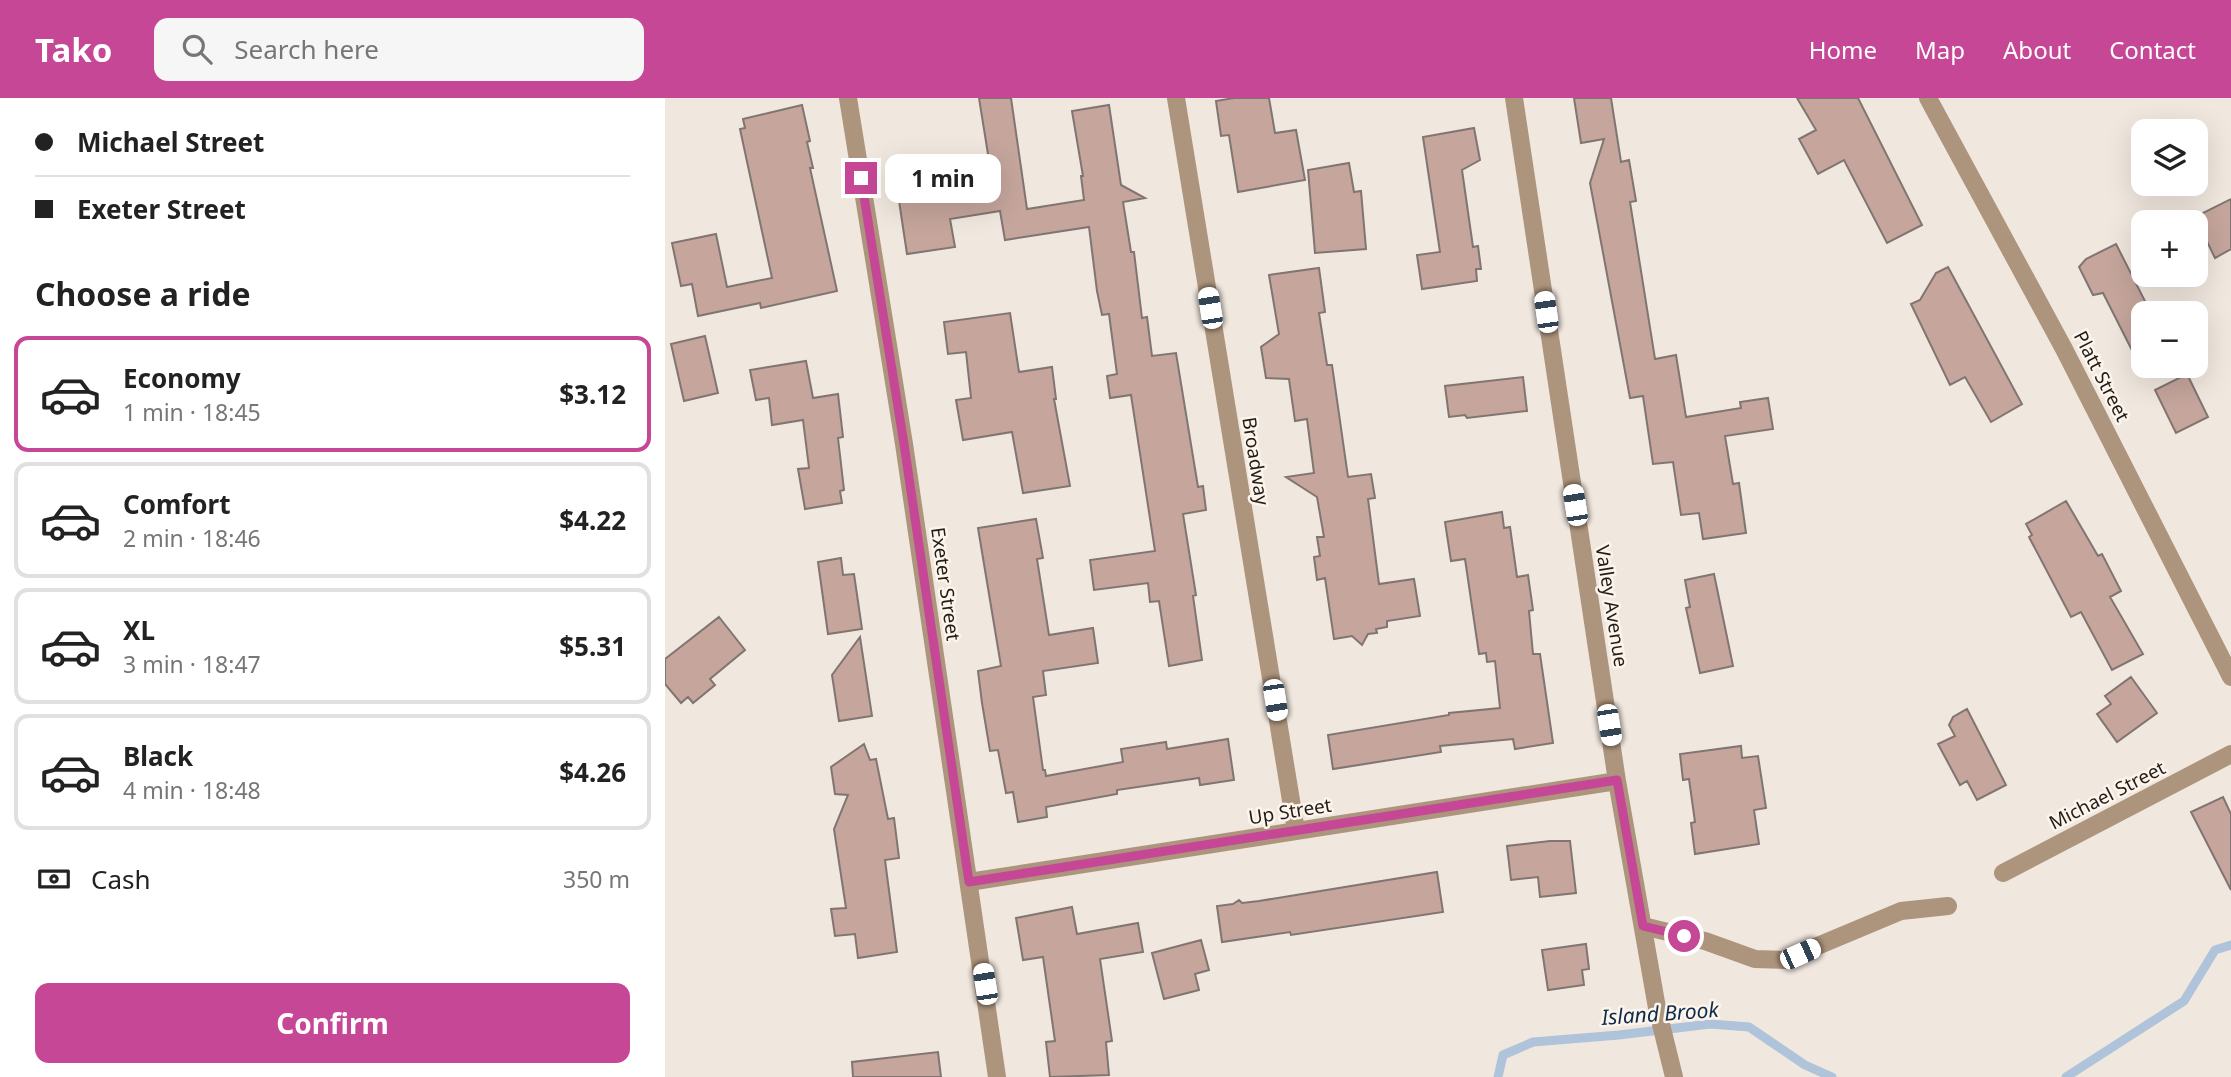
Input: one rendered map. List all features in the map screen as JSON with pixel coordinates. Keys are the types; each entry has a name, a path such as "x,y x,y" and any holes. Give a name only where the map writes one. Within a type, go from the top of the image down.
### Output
{"street":[{"name":"Exeter Street","path":"848,98 904,444 997,1077"},
{"name":"Broadway","path":"1176,98 1296,831"},
{"name":"Valley Avenue","path":"1514,98 1617,780 1657,1008 1674,1077"},
{"name":"Platt Street","path":"1928,98 2064,349 2231,677"},
{"name":"Michael Street","path":"2003,873 2231,754"},
{"name":"Up Street","path":"969,882 1617,780"},
{"path":"1643,926 1705,941 1755,960 1784,961 1901,911 1948,906"}],"building":[{"path":"979,98 1011,98 1027,209 1084,200 1083,176 1072,111 1109,105 1121,185 1145,198 1123,202 1131,252 1134,252 1142,318 1147,317 1152,356 1176,353 1198,487 1203,486 1206,510 1183,514 1196,595 1193,596 1202,660 1169,666 1159,601 1150,602 1148,583 1094,590 1090,560 1155,551 1131,395 1110,398 1107,376 1117,374 1109,314 1102,315 1097,291 1089,227 1005,240 1000,211 950,219 955,247 907,254 898,194 992,179"},
{"path":"1269,98 1275,133 1296,130 1305,180 1238,192 1229,135 1221,136 1216,101"},
{"path":"1574,98 1611,98 1621,162 1629,160 1636,201 1630,202 1655,359 1676,355 1686,417 1741,408 1740,402 1768,398 1773,429 1725,436 1733,484 1739,483 1746,533 1703,539 1699,513 1681,515 1673,462 1653,464 1643,396 1630,398 1590,183 1604,139 1581,143"},
{"path":"1797,98 1858,98 1922,225 1887,243 1844,160 1818,174 1799,139 1816,130"},
{"path":"802,105 810,141 807,142 813,168 810,168 837,291 761,308 760,303 698,316 692,284 681,286 672,243 716,234 727,287 772,278 740,129 745,128 743,119"},
{"path":"1474,128 1480,160 1462,170 1473,247 1478,246 1481,269 1476,269 1477,281 1422,289 1417,255 1440,252 1423,137"},
{"path":"1349,163 1354,192 1361,191 1366,249 1315,253 1308,170"},
{"path":"2231,199 2231,249 2215,258 2208,244 2208,210"},
{"path":"2116,244 2131,274 2131,287 2138,287 2145,301 2131,301 2131,348 2103,293 2093,295 2079,267 2086,259"},
{"path":"1948,267 2022,404 1991,422 1965,377 1950,385 1911,304 1920,300 1936,273"},
{"path":"1319,268 1325,312 1319,313 1327,365 1332,365 1348,477 1371,474 1375,498 1368,499 1379,584 1414,579 1420,616 1387,621 1387,627 1376,629 1377,633 1368,634 1362,645 1352,636 1334,639 1325,578 1317,580 1314,557 1320,556 1317,537 1324,537 1317,497 1286,477 1314,473 1307,419 1295,421 1289,379 1266,378 1261,347 1279,334 1269,275"},
{"path":"1010,313 1019,372 1052,367 1054,399 1070,486 1023,493 1012,432 963,440 956,400 971,398 966,352 948,354 944,322"},
{"path":"705,336 718,393 684,401 671,344"},
{"path":"806,361 813,398 838,394 843,437 838,438 844,490 840,491 842,503 805,509 798,469 809,468 803,420 772,425 769,398 756,400 750,370"},
{"path":"1523,377 1527,411 1467,418 1465,415 1449,417 1445,386"},
{"path":"2179,378 2189,378 2208,417 2176,433 2155,390"},
{"path":"2066,501 2098,556 2102,554 2121,591 2110,597 2143,654 2112,670 2081,612 2071,617 2029,537 2032,535 2026,524"},
{"path":"1502,512 1504,528 1510,527 1517,577 1528,575 1533,610 1529,611 1533,654 1540,654 1553,743 1515,749 1513,739 1440,746 1441,752 1333,769 1328,735 1449,713 1500,708 1495,661 1487,662 1486,653 1479,654 1465,559 1451,561 1445,522"},
{"path":"1036,519 1043,558 1037,559 1049,635 1093,628 1098,663 1043,671 1046,695 1033,697 1046,776 1123,762 1121,749 1166,742 1167,749 1228,739 1234,780 1200,785 1199,778 1117,790 1117,794 1046,807 1047,817 1018,822 1013,792 1006,793 998,750 990,751 982,703 978,671 1001,666 978,528"},
{"path":"841,558 843,575 854,574 862,629 828,634 818,562"},
{"path":"1714,574 1733,666 1700,673 1686,608 1690,607 1685,580"},
{"path":"719,617 745,650 710,679 715,685 693,703 688,697 681,703 665,684 665,659"},
{"path":"860,637 872,716 839,721 832,675"},
{"path":"2131,677 2157,713 2117,742 2097,714 2111,704 2105,696"},
{"path":"1967,709 2006,785 1977,800 1967,781 1960,785 1938,744 1955,736 1949,725 1953,717"},
{"path":"864,744 870,760 876,759 888,819 894,818 899,858 885,860 897,952 858,958 855,934 835,936 831,909 846,908 834,829 848,795 835,794 831,767"},
{"path":"1741,746 1742,758 1758,756 1766,808 1754,810 1759,844 1695,854 1691,823 1695,822 1689,779 1683,780 1680,754"},
{"path":"2223,797 2231,814 2231,890 2191,812"},
{"path":"1570,841 1576,893 1540,897 1538,877 1511,880 1507,846"},
{"path":"1437,872 1443,912 1291,935 1290,932 1222,942 1217,906 1233,904 1239,900 1242,903 1259,901"},
{"path":"1072,907 1077,934 1138,923 1143,952 1100,959 1112,1041 1106,1042 1109,1075 1050,1077 1046,1042 1055,1041 1043,957 1023,960 1016,918"},
{"path":"1201,940 1209,970 1195,974 1199,990 1164,999 1152,953"},
{"path":"1586,944 1589,969 1582,970 1584,985 1548,990 1542,950"},
{"path":"938,1052 941,1077 853,1077 852,1062"}],"waterway":[{"name":"Island Brook","path":"2066,1077 2184,1001 2215,950 2231,945"},
{"name":"Island Brook","path":"1498,1077 1503,1055 1533,1042 1710,1024 1749,1027 1805,1065 1832,1077"}],"route":[{"path":"861,178 904,444 969,882 1617,780 1643,926 1684,936"}]}
